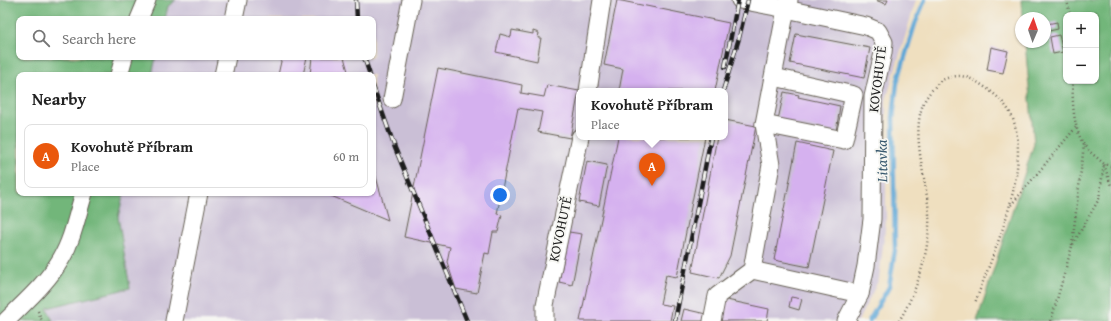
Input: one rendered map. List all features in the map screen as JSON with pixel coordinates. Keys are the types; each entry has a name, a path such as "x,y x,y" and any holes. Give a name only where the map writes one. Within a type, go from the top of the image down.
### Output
{"street":[{"path":"141,16 147,0"},
{"path":"235,16 238,0"},
{"path":"392,99 411,0"},
{"path":"588,88 602,0"},
{"name":"KOVOHUTĚ","path":"740,0 787,4 866,26 878,31 884,42 873,97 872,219 866,266 860,294 846,321"},
{"path":"712,321 717,296 752,270 771,165 764,124 787,4"},
{"path":"120,72 123,60"},
{"path":"224,72 226,60"},
{"name":"KOVOHUTĚ","path":"764,124 844,140 854,95 774,77"},
{"name":"KOVOHUTĚ","path":"545,321 544,305 579,140"},
{"path":"6,321 33,295 61,259 71,237 83,196"},
{"path":"174,321 198,196"},
{"path":"752,270 860,294"}],"path":[{"path":"1067,0 1069,12"},
{"path":"899,321 920,276 929,226 919,140 920,113 928,94 940,81 958,75 972,78 1000,97 1014,122 1018,154 1011,205 974,303"},
{"path":"1050,321 1072,246 1084,145 1078,126 1072,97 1073,84"},
{"path":"1011,205 1078,126"},
{"path":"1084,145 1104,164 1111,166"},
{"path":"1104,164 1111,186"},
{"path":"1072,246 1099,199 1104,164"}],"shaded area":[{"path":"176,0 916,0 886,100 886,221 879,279 858,321 53,321 47,308 130,288 118,217 123,196 376,196 376,72 153,72 155,60 376,60 376,16 166,16 168,6"}],"green space":[{"path":"0,0 176,0 168,6 166,16 16,16 16,60 155,60 153,72 16,72 16,196 123,196 118,217 130,288 47,308 53,321 0,321"},
{"path":"1021,0 1111,0 1111,321 977,321 1034,144 1026,48 1051,48 1051,12 1022,12"}],"building":[{"path":"617,0 729,23 716,88 620,88 623,69 604,65"},
{"path":"875,0 888,0 886,4"},
{"path":"1057,22 1058,29 1051,31 1051,23"},
{"path":"512,30 533,34 533,31 539,33 538,38 541,38 537,61 496,52 500,34 511,37"},
{"path":"796,34 870,48 864,78 790,63"},
{"path":"1059,35 1063,52 1053,54 1051,37"},
{"path":"991,47 1008,51 1003,73 987,70"},
{"path":"281,60 306,60 304,72 279,72"},
{"path":"312,60 345,60 348,72 310,72"},
{"path":"438,68 522,85 521,93 544,97 547,85 576,90 576,107 570,138 538,132 542,112 518,108 497,214 502,215 498,232 493,232 489,254 485,253 477,293 456,289 447,262 450,247 404,237"},
{"path":"784,92 799,95 798,97 840,106 836,132 778,120"},
{"path":"728,121 756,126 730,256 719,278 692,272 716,140 728,140"},
{"path":"617,140 704,140 677,277 666,275 660,304 673,306 670,321 580,321"},
{"path":"797,143 833,151 809,267 774,260"},
{"path":"587,161 607,165 599,206 579,202"},
{"path":"376,177 388,220 331,196 376,196"},
{"path":"569,232 582,234 572,285 559,282"},
{"path":"791,297 802,299 799,310 789,307"},
{"path":"722,299 769,309 767,321 717,321"},
{"path":"684,309 706,314 704,321 681,321"}],"waterway":[{"name":"Litavka","path":"869,321 889,287 895,250 893,118 897,83 915,24 925,0"}],"railway":[{"path":"356,0 357,16"},
{"path":"725,67 738,0"},
{"path":"724,88 739,38 748,0"},
{"path":"365,60 369,72"},
{"path":"376,94 395,148 467,321"},
{"path":"675,321 710,140"}],"place":[{"name":"Kovohutě Příbram","path":"652,186"}]}
